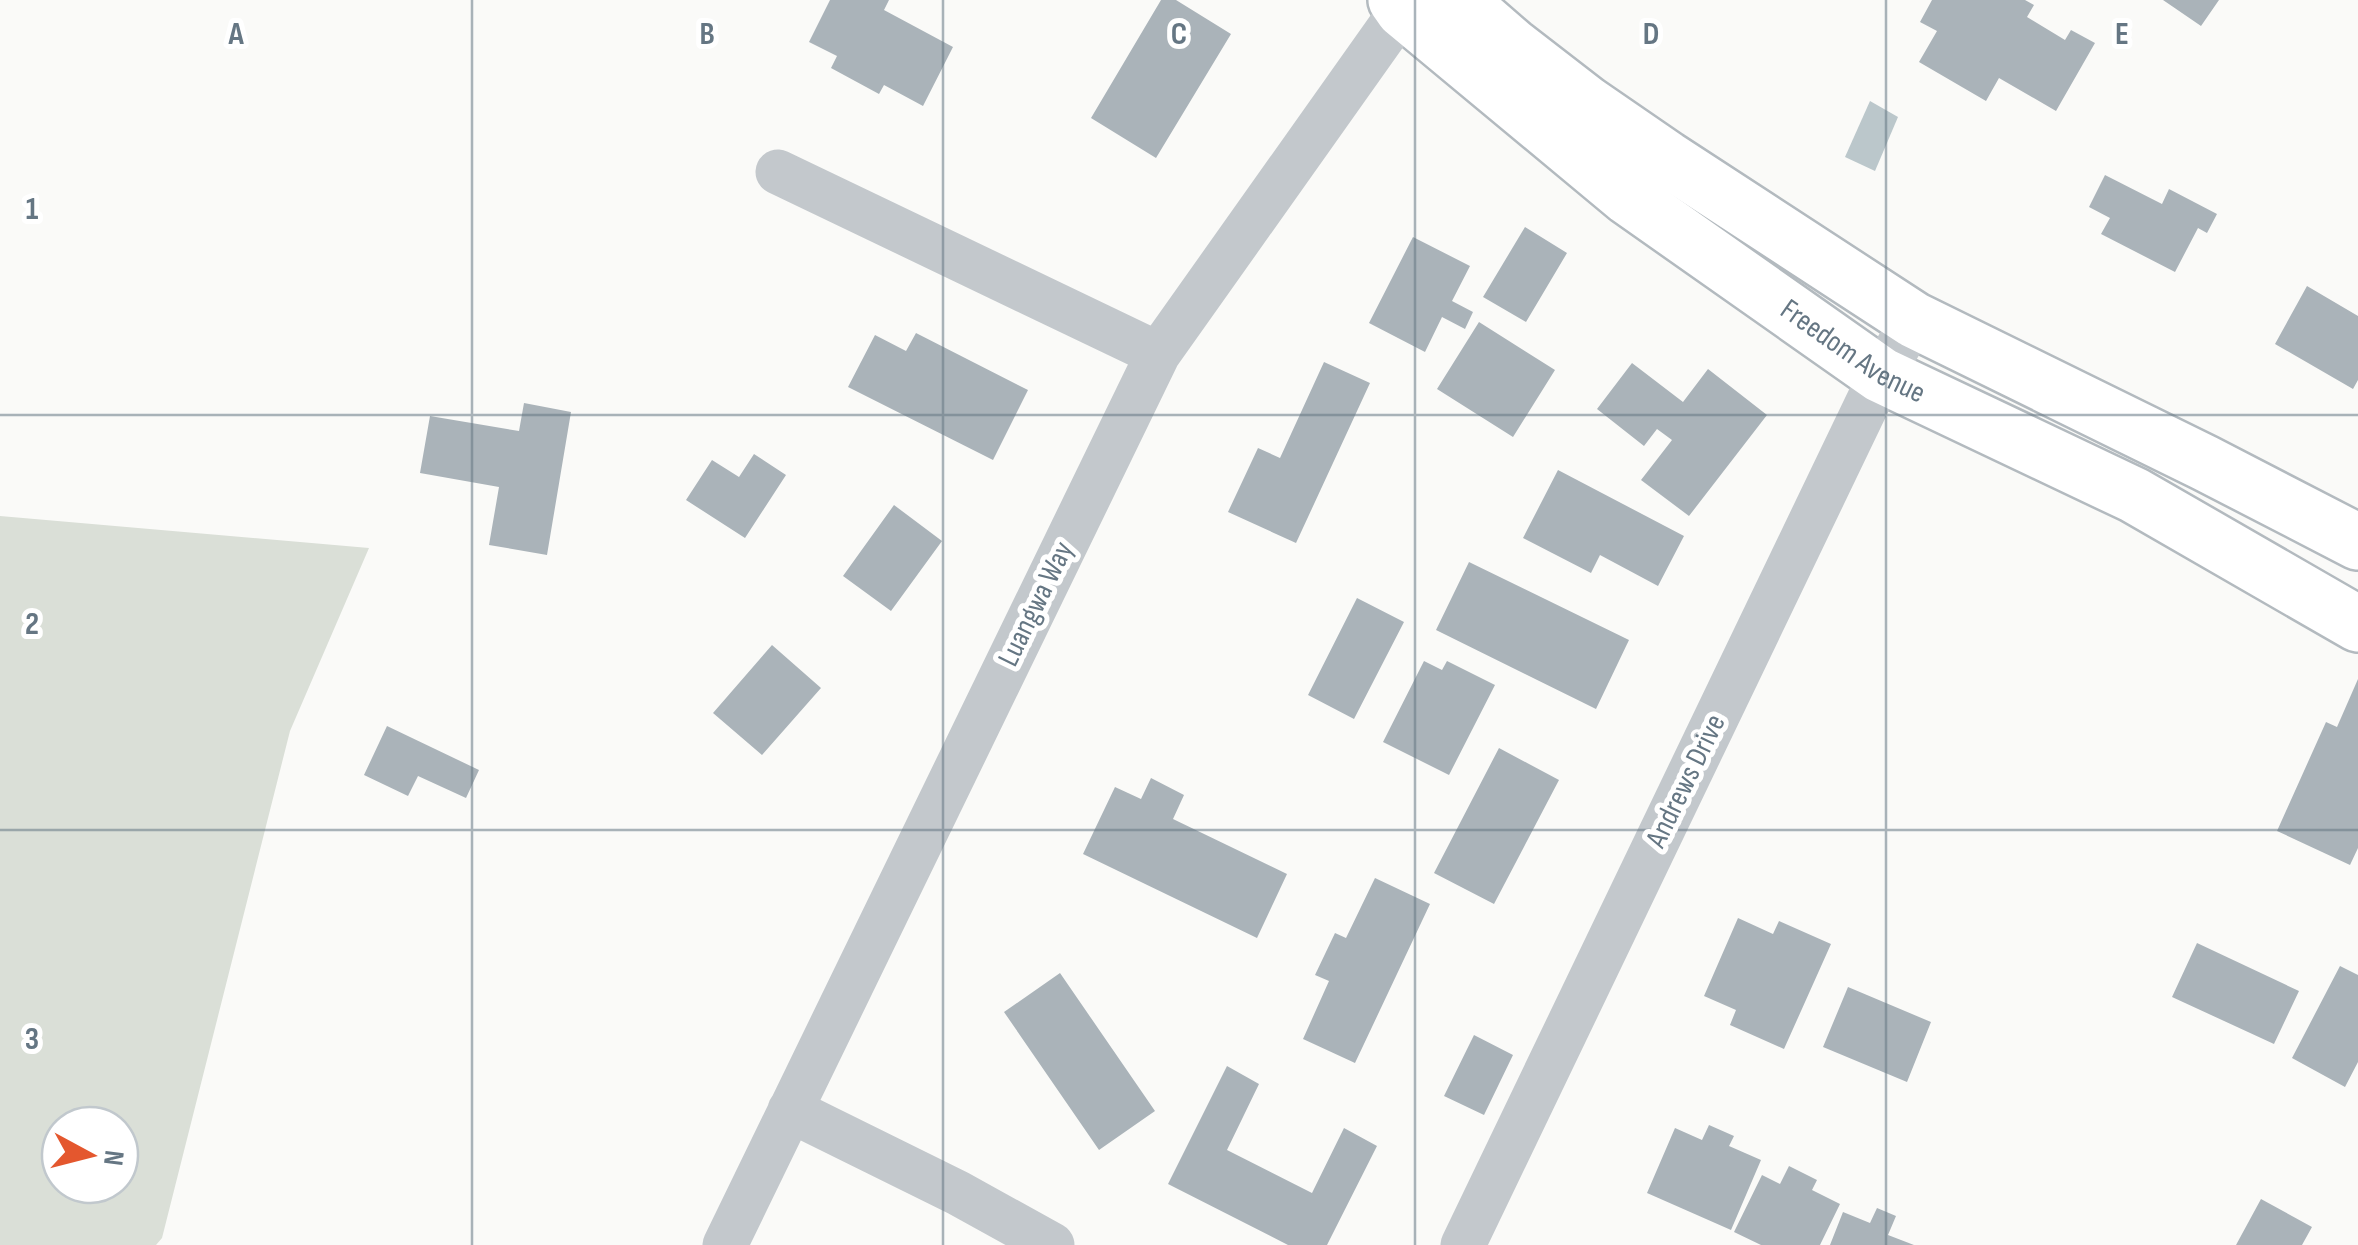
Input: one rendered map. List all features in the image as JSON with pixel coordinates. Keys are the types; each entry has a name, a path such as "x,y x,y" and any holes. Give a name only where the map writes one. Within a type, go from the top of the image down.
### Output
{"main road":[{"name":"Freedom Avenue","path":"1459,0 1603,115 1914,320 2358,542"},
{"name":"Freedom Avenue","path":"1403,3 1628,198 1881,376 2134,496 2358,624"}],"street":[{"name":"Luangwa Way","path":"725,1245 1158,354 1403,3"},
{"path":"778,172 1158,354"},
{"name":"Andrews Drive","path":"1463,1245 1881,376 1914,320"},
{"path":"790,1110 958,1193 1052,1245"}],"shaded area":[{"path":"1870,101 1898,117 1875,171 1845,157"},
{"path":"0,516 369,548 290,731 162,1238 156,1245 0,1245"}],"building":[{"path":"830,0 889,0 884,10 953,47 923,106 884,85 879,94 831,68 837,56 809,42"},
{"path":"1161,0 1176,0 1231,34 1156,158 1091,118"},
{"path":"1932,0 2025,0 2034,5 2027,17 2065,40 2071,30 2095,43 2056,111 1999,78 1986,101 1919,62 1937,31 1920,22"},
{"path":"2163,0 2219,0 2201,26"},
{"path":"2105,175 2162,204 2169,189 2217,214 2207,233 2198,228 2175,272 2101,234 2110,218 2089,207"},
{"path":"1525,227 1567,253 1526,322 1483,297"},
{"path":"1413,237 1470,266 1452,301 1473,312 1465,329 1442,317 1425,352 1369,323"},
{"path":"2307,286 2358,316 2358,380 2353,389 2275,344"},
{"path":"1479,322 1555,370 1513,437 1437,389"},
{"path":"916,333 1028,390 993,460 848,387 875,335 906,351"},
{"path":"1324,362 1370,383 1296,543 1228,512 1258,448 1280,458"},
{"path":"1632,363 1683,402 1708,369 1767,415 1689,516 1641,480 1672,440 1657,429 1644,446 1597,409"},
{"path":"524,403 571,412 547,555 489,545 499,487 420,473 430,416 519,431"},
{"path":"754,454 786,475 745,538 686,500 712,460 739,477"},
{"path":"1558,470 1684,536 1658,586 1600,555 1591,573 1523,538"},
{"path":"894,505 942,541 891,611 843,576"},
{"path":"1469,562 1629,640 1596,709 1436,630"},
{"path":"1357,598 1404,622 1354,719 1308,695"},
{"path":"772,645 821,688 762,755 713,713"},
{"path":"1424,661 1442,670 1447,661 1495,685 1449,775 1383,742"},
{"path":"2358,679 2358,848 2350,865 2277,831 2326,722 2337,727"},
{"path":"387,726 479,770 466,798 418,776 408,796 364,775"},
{"path":"1499,748 1559,780 1494,904 1434,873"},
{"path":"1151,778 1184,795 1173,819 1287,874 1257,938 1083,854 1115,787 1141,799"},
{"path":"1375,878 1430,904 1355,1063 1303,1039 1329,981 1315,975 1335,933 1346,938"},
{"path":"1738,918 1773,934 1779,921 1831,944 1784,1049 1730,1025 1736,1010 1704,996"},
{"path":"2197,943 2299,991 2274,1044 2172,997"},
{"path":"2340,966 2358,975 2358,1062 2345,1087 2292,1058"},
{"path":"1060,973 1155,1111 1099,1150 1004,1012"},
{"path":"1848,987 1931,1022 1907,1082 1823,1047"},
{"path":"1474,1035 1513,1055 1484,1115 1444,1096"},
{"path":"1227,1066 1259,1084 1227,1150 1312,1193 1344,1128 1377,1146 1327,1245 1288,1245 1168,1184"},
{"path":"1709,1125 1734,1136 1729,1146 1761,1160 1731,1230 1647,1193 1675,1128 1702,1140"},
{"path":"1789,1166 1817,1180 1812,1190 1840,1204 1820,1245 1761,1245 1734,1232 1762,1175 1780,1184"},
{"path":"2261,1199 2312,1227 2302,1245 2236,1245"},
{"path":"1877,1208 1896,1216 1888,1235 1914,1245 1830,1245 1843,1212 1870,1223"}]}
